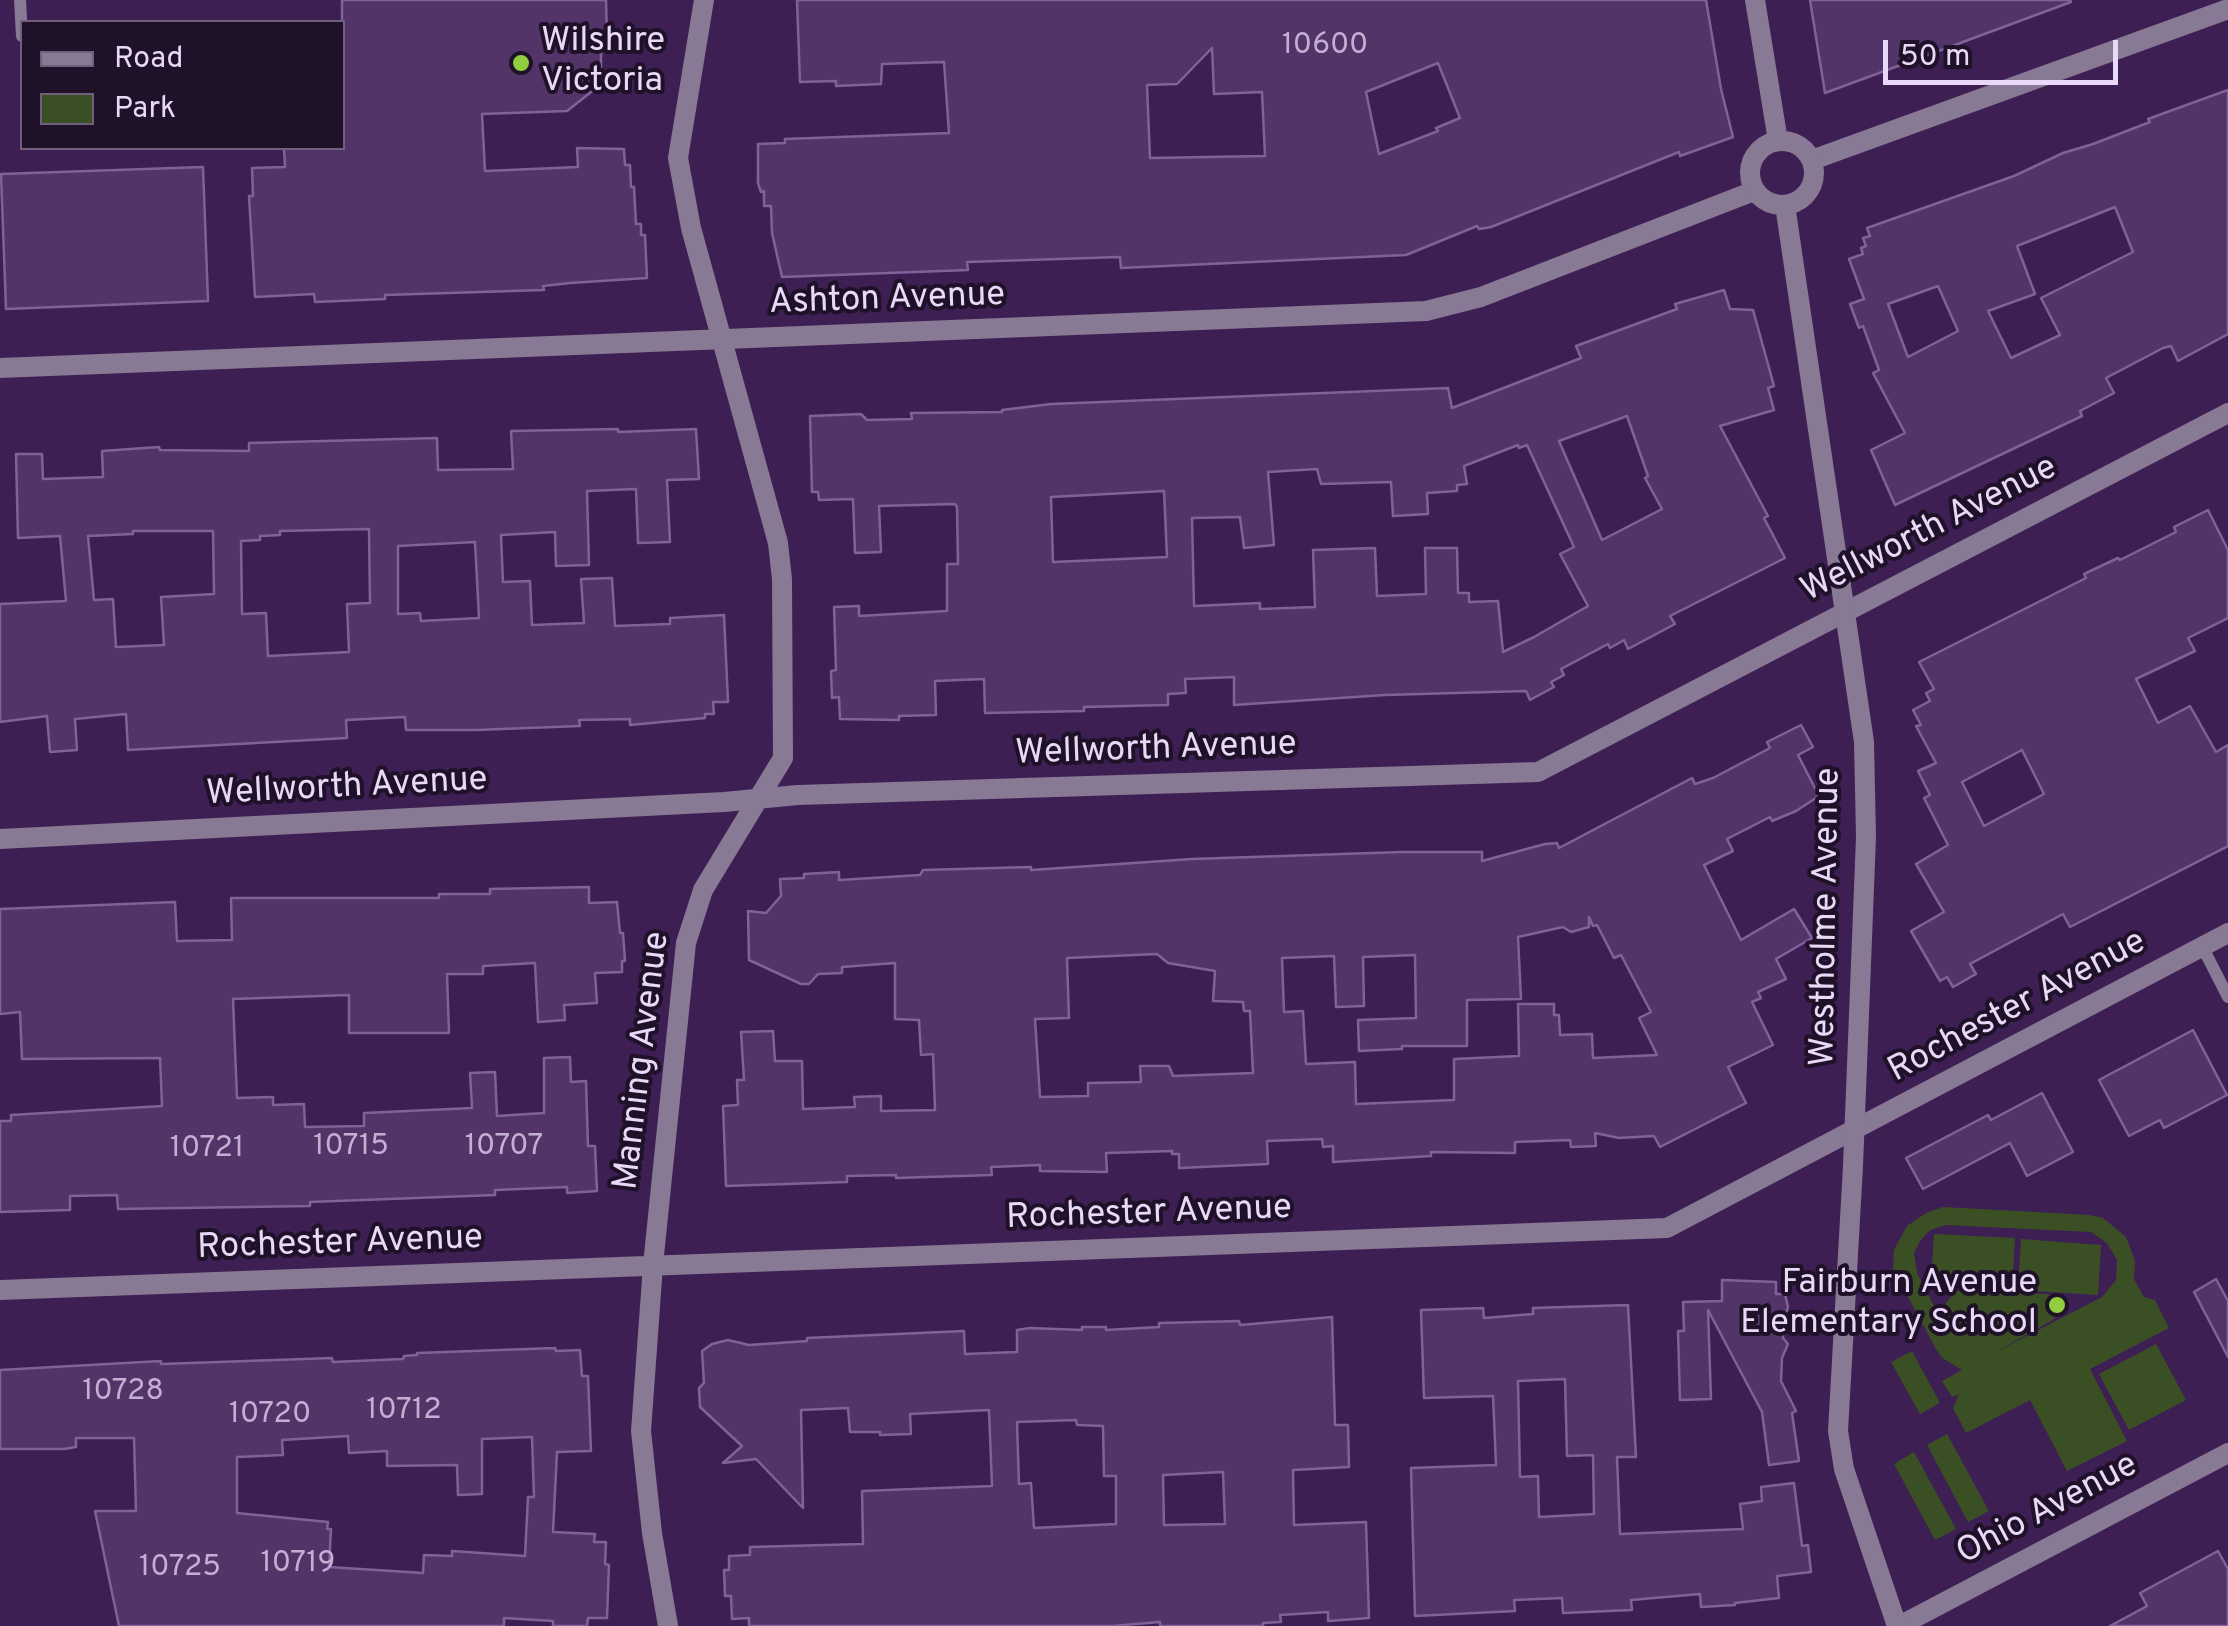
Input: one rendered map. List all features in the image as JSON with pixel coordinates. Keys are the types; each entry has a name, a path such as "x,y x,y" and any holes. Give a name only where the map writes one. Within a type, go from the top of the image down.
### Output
{"street":[{"name":"Manning Avenue","path":"668,1626 641,1431 653,1265 686,943 703,890 783,758 782,578 778,543 691,228 678,158 704,0"},
{"path":"1755,0 1778,141"},
{"path":"1812,160 2228,9"},
{"path":"1778,141 1802,147 1812,160 1814,180 1810,190 1794,203 1768,202 1754,191 1750,181 1752,159 1767,144 1778,141"},
{"name":"Ashton Avenue","path":"0,368 1426,311 1481,297 1754,191"},
{"name":"Westholme Avenue","path":"1784,205 1864,742 1866,838 1838,1431 1844,1470 1898,1626"},
{"name":"Wellworth Avenue","path":"0,839 760,798 1538,772 2228,413"},
{"name":"Rochester Avenue","path":"0,1290 1666,1228 2228,933"},
{"name":"Ohio Avenue","path":"1898,1626 2228,1453"}],"lane":[{"path":"2202,946 2228,997"}],"green space":[{"path":"1943,1207 2089,1215 2103,1218 2126,1237 2135,1261 2134,1279 2144,1297 2155,1300 2169,1328 2090,1369 2127,1441 2067,1471 2030,1400 1966,1433 1953,1408 1959,1394 1952,1397 1942,1381 1962,1370 1942,1358 1893,1269 1894,1250 1907,1226","holes":["1946,1225 2091,1232 2107,1243 2117,1260 2116,1280 2102,1297 1988,1356 2053,1320 2058,1301 2048,1294 1956,1291 1946,1303 1944,1325 1917,1273 1914,1253 1920,1241 1930,1230"]},
{"path":"1934,1234 2015,1238 2012,1289 1931,1284"},
{"path":"2021,1239 2101,1245 2098,1295 2018,1290"},
{"path":"2156,1344 2186,1400 2129,1430 2099,1374"},
{"path":"1912,1351 1940,1403 1920,1414 1891,1362"},
{"path":"1947,1434 1989,1511 1968,1522 1927,1445"},
{"path":"1914,1452 1956,1529 1935,1540 1894,1464"}],"building":[{"path":"342,0 606,0 607,41 595,89 567,111 482,114 485,171 578,167 577,148 624,149 625,165 630,165 634,187 636,224 641,224 641,235 645,235 647,278 543,286 544,290 385,295 385,299 315,302 314,294 255,297 249,196 253,196 252,168 285,167 284,150 345,150"},
{"path":"797,0 1706,0 1733,137 1680,156 1679,152 1491,227 1477,226 1406,255 1121,268 1120,257 967,262 968,270 782,277 772,233 771,206 764,206 764,191 758,183 758,144 785,143 785,139 949,133 944,62 882,64 881,84 836,86 836,81 800,82","holes":["1212,48 1214,94 1262,92 1265,156 1150,158 1147,85 1177,84","1438,63 1460,118 1379,154 1366,92"]},
{"path":"1810,0 2070,0 2071,2 1825,93"},
{"path":"2228,90 2228,334 2178,361 2171,346 2163,348 2106,378 2114,393 2080,411 2082,416 1895,505 1871,450 1905,433 1873,373 1879,370 1863,326 1859,328 1850,304 1864,299 1849,259 1863,254 1863,238 1870,236 1867,228 2014,176 2063,153 2150,122 2148,119","holes":["2115,207 2133,252 2041,298 2060,335 2011,358 1988,311 2035,294 2017,246","1938,286 1958,331 1908,357 1888,304"]},
{"path":"203,167 208,301 6,309 1,174"},
{"path":"1724,290 1730,309 1753,310 1774,386 1768,388 1774,410 1720,426 1768,516 1764,518 1785,558 1670,616 1675,624 1628,649 1624,640 1610,648 1608,644 1561,669 1564,675 1551,682 1554,687 1530,700 1526,691 1234,705 1234,677 1185,679 1186,693 1168,694 1168,705 985,713 984,679 935,681 936,715 899,716 899,720 840,719 839,697 832,698 831,671 836,670 834,607 859,606 859,616 947,611 947,564 958,564 957,507 879,506 881,552 855,553 853,499 819,500 818,492 812,492 810,416 861,414 867,420 912,419 911,413 1002,412 1051,404 1448,388 1452,408 1581,358 1576,346 1677,309 1675,304","holes":["1627,416 1648,476 1645,478 1662,509 1602,540 1559,441","1527,445 1574,547 1560,554 1588,606 1503,652 1498,601 1469,602 1469,593 1458,593 1457,548 1425,548 1426,594 1377,596 1375,548 1313,550 1315,607 1260,609 1260,603 1194,606 1192,518 1240,517 1244,548 1274,545 1268,472 1317,469 1321,484 1391,482 1393,516 1428,514 1427,493 1457,491 1457,485 1467,484 1464,466","1164,491 1167,557 1053,562 1051,497"]},
{"path":"696,429 699,479 667,480 670,542 638,543 636,489 587,491 589,565 556,566 555,532 501,535 503,582 530,581 532,625 584,623 581,579 612,578 615,626 670,624 670,618 724,615 728,702 713,702 714,714 630,725 630,719 579,720 580,726 476,730 406,730 405,717 346,720 347,738 128,750 126,714 75,719 77,750 50,752 47,716 0,722 0,604 66,601 60,536 18,538 16,454 42,454 43,479 103,477 102,451 159,447 249,451 249,443 437,438 438,470 513,469 511,431","holes":["369,529 370,603 347,604 349,652 268,656 266,613 242,614 241,541 280,535 280,531","213,531 214,594 161,597 164,645 116,647 113,599 94,600 88,536","475,542 479,618 421,621 420,613 398,614 398,546"]},
{"path":"2208,510 2228,550 2228,618 2188,638 2195,651 2136,679 2158,723 2190,706 2216,752 2228,745 2228,846 2070,927 2063,914 1970,964 1976,974 1953,987 1947,977 1940,981 1911,931 1944,912 1916,864 1948,845 1924,798 1930,795 1918,771 1936,763 1916,726 1921,725 1913,710 1930,701 1926,693 1934,689 1919,662 2086,578 2084,574 2176,532 2174,527","holes":["2022,750 2044,794 1984,826 1962,782"]},
{"path":"1801,725 1813,747 1798,755 1818,794 1816,798 1796,811 1772,821 1770,817 1727,839 1733,851 1704,865 1741,940 1794,909 1812,938 1776,959 1786,979 1758,992 1761,998 1752,1002 1773,1045 1728,1067 1746,1103 1660,1147 1654,1136 1619,1138 1595,1133 1596,1146 1571,1147 1570,1140 1515,1142 1515,1153 1431,1152 1431,1156 1333,1162 1333,1146 1323,1147 1322,1139 1267,1141 1268,1164 1179,1168 1179,1154 1172,1151 1106,1153 1107,1172 1040,1171 1040,1165 991,1167 992,1175 847,1176 847,1182 726,1186 723,1106 738,1105 737,1080 744,1080 741,1032 773,1031 775,1061 802,1061 803,1109 855,1107 854,1097 881,1096 881,1111 935,1110 933,1054 921,1055 919,1020 895,1019 895,963 842,967 842,973 818,974 809,984 801,984 749,960 748,911 766,913 781,896 780,879 839,872 839,880 920,875 923,870 1031,870 1192,859 1402,852 1482,852 1482,861 1545,844 1557,843 1559,848 1692,778 1695,784 1713,778 1770,748 1767,742","holes":["1589,917 1614,958 1621,955 1651,1012 1639,1018 1657,1055 1593,1058 1592,1034 1560,1035 1554,1004 1518,1004 1519,1056 1454,1059 1454,1100 1356,1104 1355,1062 1306,1064 1303,1011 1284,1012 1282,958 1334,956 1336,1007 1364,1006 1363,957 1415,955 1416,1018 1358,1020 1359,1051 1402,1046 1467,1046 1467,1000 1521,999 1518,937 1563,927 1571,932 1589,927","1157,954 1168,963 1215,971 1213,1001 1243,1002 1244,1011 1250,1011 1253,1073 1173,1076 1169,1066 1140,1066 1141,1082 1088,1083 1088,1096 1040,1097 1035,1019 1069,1018 1067,958"]},
{"path":"589,887 589,903 617,902 625,961 622,972 595,973 597,1003 564,1005 565,1020 538,1022 535,963 483,966 483,974 447,974 449,1033 349,1033 349,995 233,999 237,1098 273,1097 273,1105 304,1104 305,1127 364,1126 364,1113 472,1108 470,1073 495,1072 497,1116 544,1113 544,1058 570,1057 571,1082 586,1081 588,1146 595,1146 597,1191 567,1193 567,1187 495,1190 495,1195 310,1202 310,1206 118,1209 117,1195 70,1196 70,1210 0,1212 0,1121 11,1121 11,1115 162,1106 160,1058 22,1059 20,1012 0,1014 0,909 175,902 177,941 232,940 231,898 439,898 439,894 490,894 490,889"},
{"path":"2193,1030 2227,1095 2164,1128 2160,1120 2129,1136 2099,1080"},
{"path":"2042,1093 2073,1152 2027,1176 2010,1143 1923,1189 1906,1158 1988,1115 1991,1120"},
{"path":"2216,1279 2228,1301 2228,1357 2194,1292"},
{"path":"1722,1280 1776,1282 1776,1294 1785,1294 1788,1307 1783,1338 1788,1344 1782,1358 1781,1381 1796,1411 1792,1413 1799,1461 1769,1465 1762,1412 1708,1310 1711,1399 1680,1400 1678,1331 1684,1331 1683,1302 1722,1301"},
{"path":"1628,1305 1636,1457 1617,1457 1620,1534 1743,1529 1740,1504 1762,1501 1761,1487 1794,1483 1802,1546 1808,1545 1811,1572 1777,1576 1779,1598 1735,1605 1701,1607 1700,1594 1631,1600 1632,1610 1563,1613 1562,1598 1514,1600 1515,1611 1415,1616 1411,1468 1496,1465 1493,1396 1424,1398 1421,1310 1483,1308 1484,1318 1533,1314 1533,1308","holes":["1565,1379 1567,1456 1593,1455 1594,1514 1539,1517 1538,1476 1520,1477 1518,1381"]},
{"path":"1332,1317 1335,1425 1348,1425 1349,1467 1293,1470 1294,1525 1366,1522 1369,1618 1328,1621 1328,1612 1280,1615 1281,1622 1263,1626 1160,1626 1160,1622 1112,1626 749,1626 749,1618 732,1619 731,1596 725,1596 724,1570 729,1570 729,1556 750,1555 750,1547 863,1544 862,1491 992,1486 989,1410 910,1414 911,1434 880,1435 850,1432 848,1408 801,1410 803,1508 756,1459 723,1463 742,1446 700,1407 699,1388 704,1383 702,1351 712,1344 728,1340 749,1345 807,1338 964,1331 965,1354 1017,1352 1017,1330 1030,1328 1106,1330 1159,1327 1159,1323 1239,1321 1240,1325","holes":["1076,1420 1077,1425 1103,1426 1104,1476 1116,1476 1116,1524 1034,1528 1031,1483 1019,1484 1017,1422","1223,1472 1225,1524 1164,1525 1163,1475"]},
{"path":"580,1350 582,1376 588,1376 591,1451 557,1452 553,1532 595,1534 594,1542 606,1542 607,1618 588,1618 587,1626 553,1626 553,1621 504,1618 504,1626 119,1626 95,1511 136,1511 134,1438 76,1438 76,1447 64,1449 0,1449 0,1370 161,1361 332,1358 333,1362 403,1359 417,1353","holes":["348,1436 349,1453 387,1451 387,1466 457,1465 458,1495 482,1494 482,1439 532,1437 534,1497 528,1497 525,1556 452,1551 452,1556 424,1555 423,1573 329,1567 328,1522 237,1513 237,1457 283,1455 282,1440"]},
{"path":"2218,1551 2228,1569 2228,1626 2110,1626 2147,1606 2140,1593"}],"place":[{"name":"Wilshire Victoria","path":"521,63"},
{"name":"Fairburn Avenue Elementary School","path":"2057,1305"}]}
